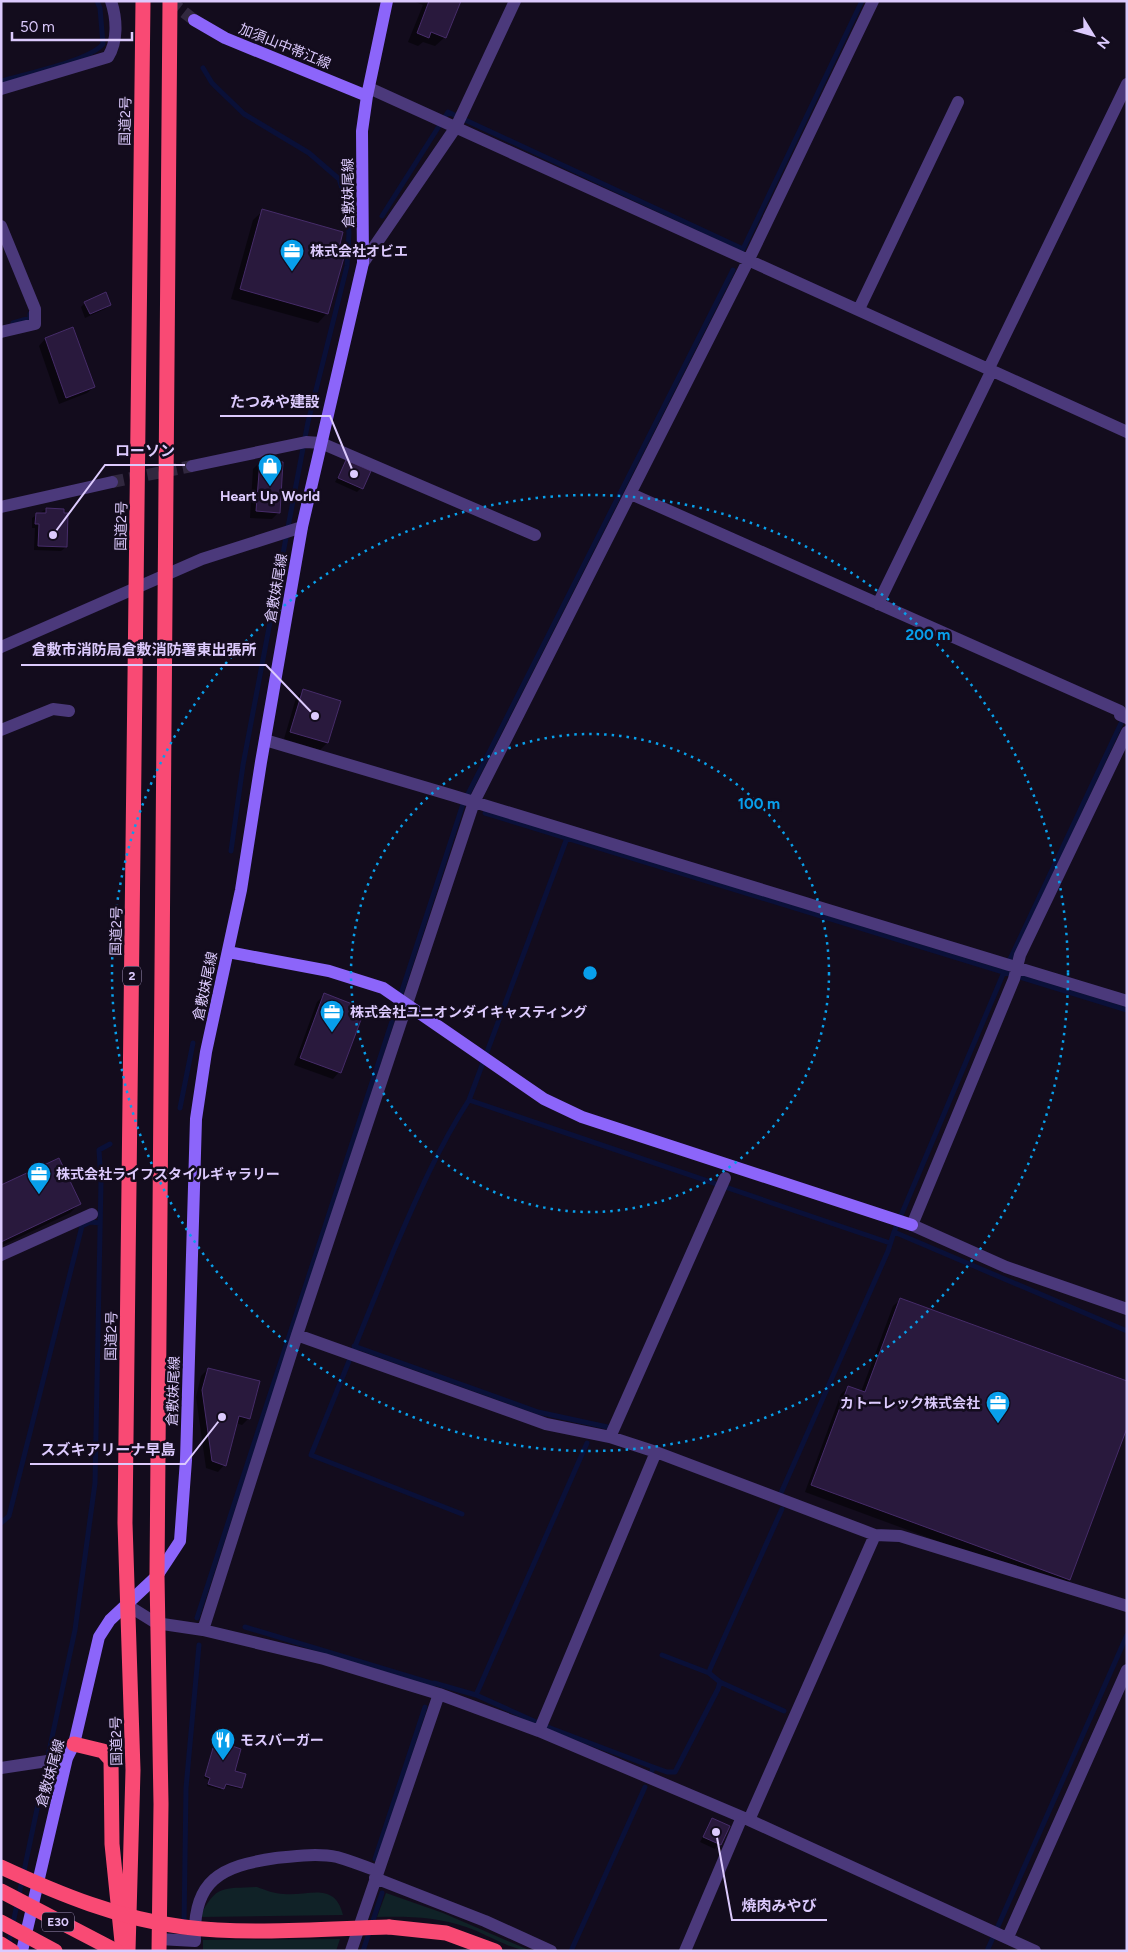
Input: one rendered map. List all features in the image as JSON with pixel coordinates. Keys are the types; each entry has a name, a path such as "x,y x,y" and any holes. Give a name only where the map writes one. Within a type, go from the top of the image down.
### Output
{"highway":[{"name":"国道2号","path":"128,1951 133,1770 125,1523 143,1"},
{"path":"159,1945 162,1804 156,1623 170,1"},
{"path":"70,1751 103,1751 111,1760 112,1844 118,1926 124,1951"},
{"path":"1,1867 91,1904 124,1914 184,1927 255,1930 389,1927 423,1929 466,1939 495,1951"},
{"name":"E30","path":"1,1891 116,1951"},
{"name":"E30","path":"1,1922 55,1951"},
{"path":"1,1944 12,1951"}],"main road":[{"name":"倉敷妹尾線","path":"22,1951 99,1638 110,1620 157,1576 180,1541 186,1460 196,1118 206,1052 241,890 299,529 363,263 362,131 387,1"},
{"name":"加須山中帯江線","path":"194,20 225,38 368,92"},
{"path":"228,952 329,971 383,988 544,1099 582,1117 912,1226"}],"street":[{"path":"1,89 108,57 115,46 115,12 111,1"},
{"path":"363,263 453,121 515,1"},
{"path":"203,1630 406,1003 469,800 631,494 749,259 873,1"},
{"path":"878,604 1127,84"},
{"path":"368,92 453,121 1127,432"},
{"path":"859,308 958,102"},
{"path":"1,226 35,309 35,324 1,332"},
{"path":"192,466 302,443 321,443 535,535"},
{"path":"1,507 112,482"},
{"path":"631,494 1120,711 1124,717"},
{"path":"1,647 202,559 299,529"},
{"path":"1,730 54,709 69,711"},
{"path":"1127,732 1012,970 912,1226 1006,1267 1127,1309"},
{"path":"265,740 469,800 1012,970 1127,1001"},
{"path":"612,1431 724,1183"},
{"path":"1,1255 92,1214"},
{"path":"297,1335 546,1424 612,1431 656,1452 875,1535 900,1536 1127,1606"},
{"path":"541,1727 656,1452"},
{"path":"685,1951 875,1535"},
{"path":"127,1605 156,1623 203,1630 324,1660 541,1727 1035,1951"},
{"path":"1004,1936 1127,1670"},
{"path":"351,1951 439,1694"},
{"path":"1,1768 70,1751"},
{"path":"159,1945 184,1940 195,1941 194,1919 196,1907 211,1882 236,1866 299,1855 336,1857 551,1951"}],"green space":[{"path":"257,1887 281,1894 320,1892 327,1894 339,1904 343,1915 200,1917 211,1899 222,1890"},
{"path":"386,1893 443,1913 531,1951 516,1948 473,1930 444,1921 411,1917 377,1917"},
{"path":"340,1939 336,1951 203,1951 203,1940"}],"building":[{"path":"429,1 461,1 446,38 431,32 429,38 417,33"},
{"name":"株式会社オビエ","path":"262,209 343,232 338,252 345,254 328,314 240,289"},
{"path":"106,292 111,305 90,314 84,302"},
{"path":"73,327 95,387 66,398 45,338"},
{"name":"Heart Up World","path":"260,460 283,462 280,513 256,511"},
{"path":"346,460 371,471 363,489 338,478"},
{"path":"46,508 64,509 64,513 68,513 67,547 38,546 39,524 35,524 36,513 46,513"},
{"path":"303,689 341,701 328,743 290,732"},
{"name":"株式会社ユニオンダイキャスティング","path":"324,993 365,1009 341,1073 300,1058"},
{"name":"株式会社ライフスタイルギャラリー","path":"59,1158 81,1204 1,1242 1,1185"},
{"path":"900,1298 1127,1381 1127,1428 1070,1580 811,1485 848,1386 865,1392"},
{"path":"208,1368 260,1381 250,1419 239,1416 226,1466 212,1461 202,1390"},
{"name":"モスバーガー","path":"229,1745 241,1749 235,1771 246,1774 242,1788 226,1784 224,1789 208,1784 210,1778 205,1776 213,1748 227,1752"},
{"path":"712,1818 730,1826 721,1845 703,1837"}],"waterway":[{"path":"1,81 71,61 96,50 103,44 100,8 97,1"},
{"path":"742,251 862,1"},
{"path":"203,68 212,83 244,114 309,153 339,179 346,200 349,233 347,266 308,422 243,765 231,851"},
{"path":"382,216 448,112 743,249"},
{"path":"197,1618 463,804 733,270"},
{"path":"13,323 30,318 30,314"},
{"path":"781,1493 888,1251 894,1232 1004,972 1124,717"},
{"path":"485,813 1127,1010"},
{"path":"462,1514 311,1455 394,1250 428,1173 469,1100 567,838"},
{"path":"180,1108 193,1043"},
{"path":"469,1100 890,1243"},
{"path":"48,1756 75,1630 95,1483 101,1181 99,1150 110,1144"},
{"path":"1,1523 9,1516 82,1226 90,1222 100,1223"},
{"path":"894,1232 1127,1331"},
{"path":"354,1346 538,1412 612,1428"},
{"path":"434,1683 476,1695 587,1443"},
{"path":"652,1771 653,1767 667,1772 675,1772 718,1689 720,1682 709,1673 710,1669 782,1509"},
{"path":"245,1627 434,1684"},
{"path":"987,1951 1127,1635"},
{"path":"184,1925 186,1788 199,1645"},
{"path":"662,1655 709,1673"},
{"path":"720,1682 784,1711"},
{"path":"476,1695 545,1726 653,1767"},
{"path":"375,1859 425,1707"},
{"path":"8,1947 45,1771"},
{"path":"571,1951 645,1787"},
{"path":"363,1951 382,1893"}],"tunnel":[{"path":"170,1 194,20"},
{"path":"112,482 192,466"}],"place":[{"name":"株式会社オビエ","path":"292,272"},
{"name":"たつみや建設","path":"354,474"},
{"name":"Heart Up World","path":"270,487"},
{"name":"ローソン","path":"53,535"},
{"name":"倉敷市消防局倉敷消防署東出張所","path":"315,716"},
{"name":"株式会社ユニオンダイキャスティング","path":"332,1033"},
{"name":"株式会社ライフスタイルギャラリー","path":"39,1195"},
{"name":"スズキアリーナ早島","path":"222,1417"},
{"name":"カトーレック株式会社","path":"998,1424"},
{"name":"モスバーガー","path":"223,1761"},
{"name":"焼肉みやび","path":"716,1832"}]}
